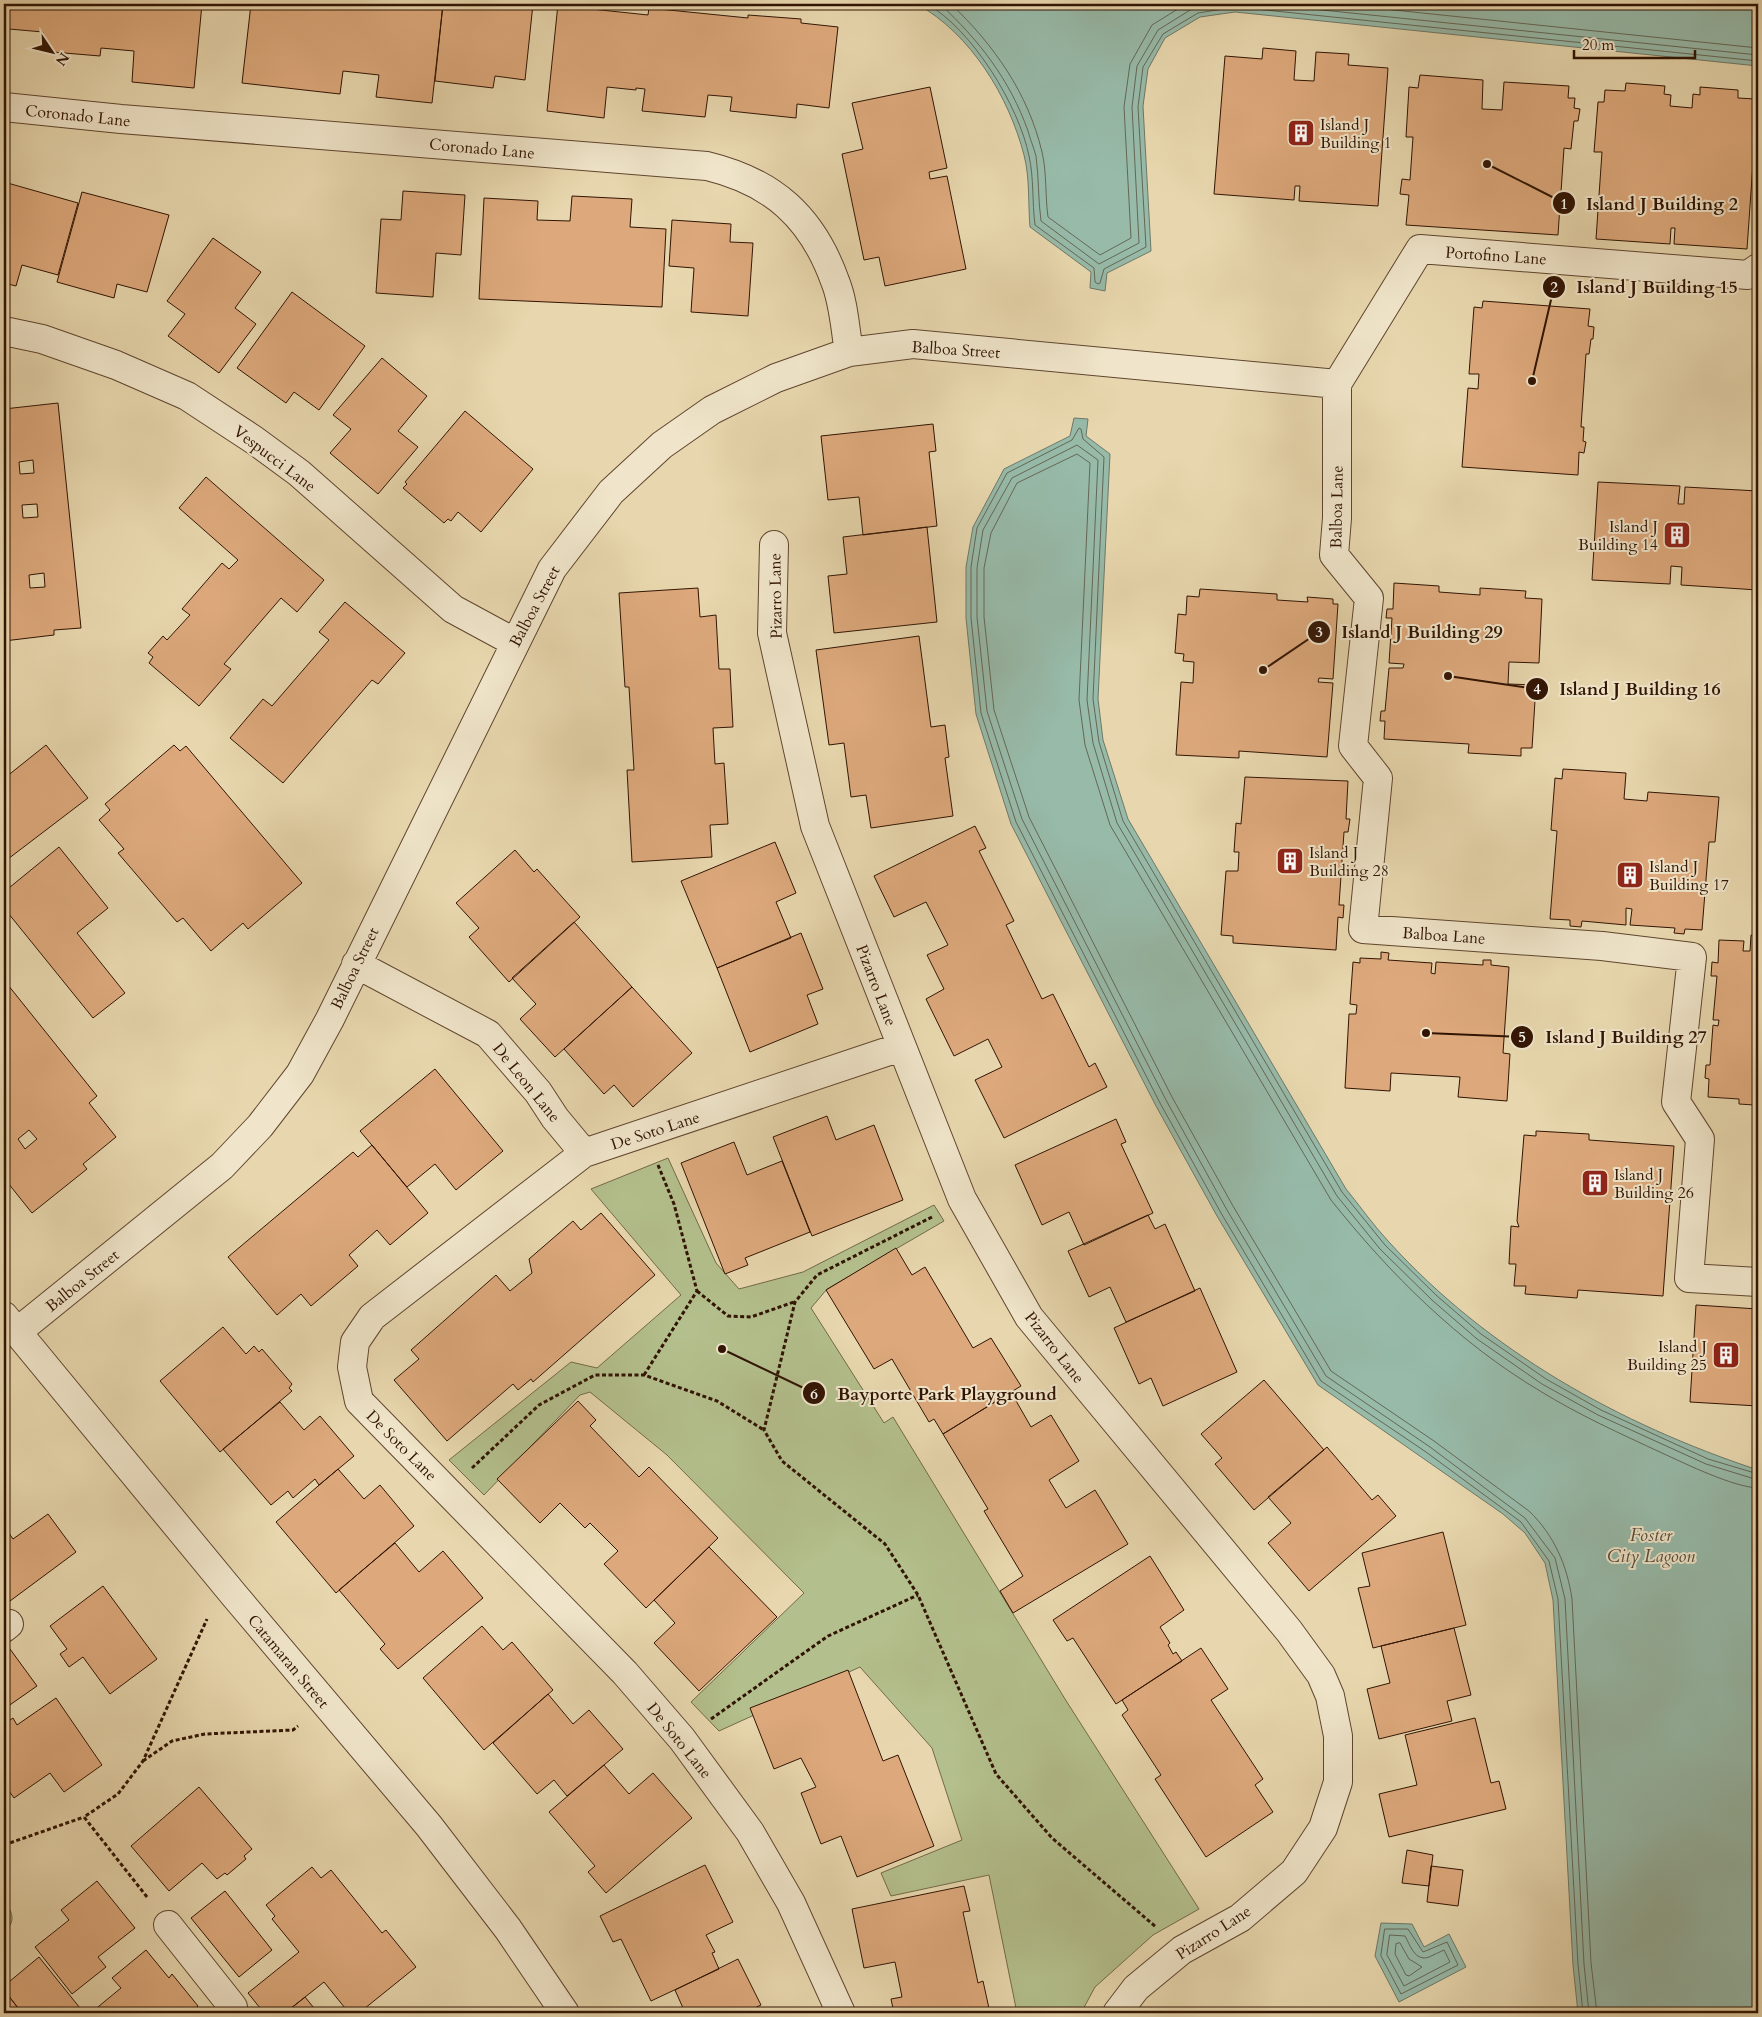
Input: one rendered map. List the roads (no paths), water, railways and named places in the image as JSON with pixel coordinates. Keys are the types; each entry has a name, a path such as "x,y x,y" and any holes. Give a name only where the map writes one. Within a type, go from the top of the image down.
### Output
{"street":[{"name":"Coronado Lane","path":"4,107 121,119 707,166 734,172 766,189 796,212 815,236 836,282 849,352"},
{"name":"Portofino Lane","path":"1337,384 1420,249 1748,275 1758,268"},
{"name":"Vespucci Lane","path":"4,331 42,339 116,365 186,396 254,440 299,473 453,609 514,642"},
{"name":"Balboa Street","path":"10,1324 222,1166 260,1126 300,1074 330,1019 514,642 552,569 610,492 662,445 712,410 776,378 849,352 913,344 1337,384"},
{"name":"Balboa Lane","path":"1337,384 1337,518 1334,555 1368,598 1353,746 1378,778 1363,929 1602,946 1692,957 1676,1102 1700,1139 1689,1278 1758,1282"},
{"name":"Pizarro Lane","path":"774,545 772,633 815,826 962,1199 1030,1318 1289,1631 1321,1676 1330,1696 1338,1736 1338,1782 1324,1828 1294,1872 1240,1918 1182,1950 1136,1988 1117,2013"},
{"name":"De Leon Lane","path":"356,964 488,1034 538,1092 555,1118 584,1153"},
{"name":"De Soto Lane","path":"841,2013 787,1895 750,1832 682,1739 625,1673 359,1401 352,1367 355,1342 372,1317 584,1153 901,1046"},
{"name":"Catamaran Street","path":"10,1324 234,1595 429,1826 508,1929 564,2013"},
{"path":"168,1925 233,2007 229,2013"}],"water":[{"path":"917,4 1758,4 1758,66 1235,12 1200,17 1165,38 1148,69 1143,106 1151,251 1107,273 1105,291 1090,288 1091,272 1030,227 1026,164 1009,111 985,69 971,50 954,32"},
{"name":"Foster City Lagoon","path":"1074,418 1088,419 1086,436 1110,454 1098,699 1103,740 1128,819 1346,1189 1383,1236 1428,1281 1469,1317 1513,1350 1558,1380 1606,1406 1656,1430 1758,1470 1758,2013 1578,2013 1573,1965 1553,1600 1545,1563 1525,1533 1503,1514 1318,1385 1217,1216 1156,1106 1011,824 976,714 966,618 966,567 973,527 1004,469 1070,436"},
{"path":"1381,1923 1412,1924 1424,1947 1449,1934 1466,1967 1399,2002 1375,1956"}],"place":[{"name":"Island J Building 1","path":"1301,133"},
{"name":"Island J Building 2","path":"1487,164"},
{"name":"Island J Building 15","path":"1532,381"},
{"name":"Island J Building 14","path":"1677,535"},
{"name":"Island J Building 29","path":"1263,670"},
{"name":"Island J Building 16","path":"1448,676"},
{"name":"Island J Building 28","path":"1290,861"},
{"name":"Island J Building 17","path":"1630,875"},
{"name":"Island J Building 27","path":"1426,1033"},
{"name":"Island J Building 26","path":"1595,1183"},
{"name":"Bayporte Park Playground","path":"722,1349"},
{"name":"Island J Building 25","path":"1726,1355"}]}
